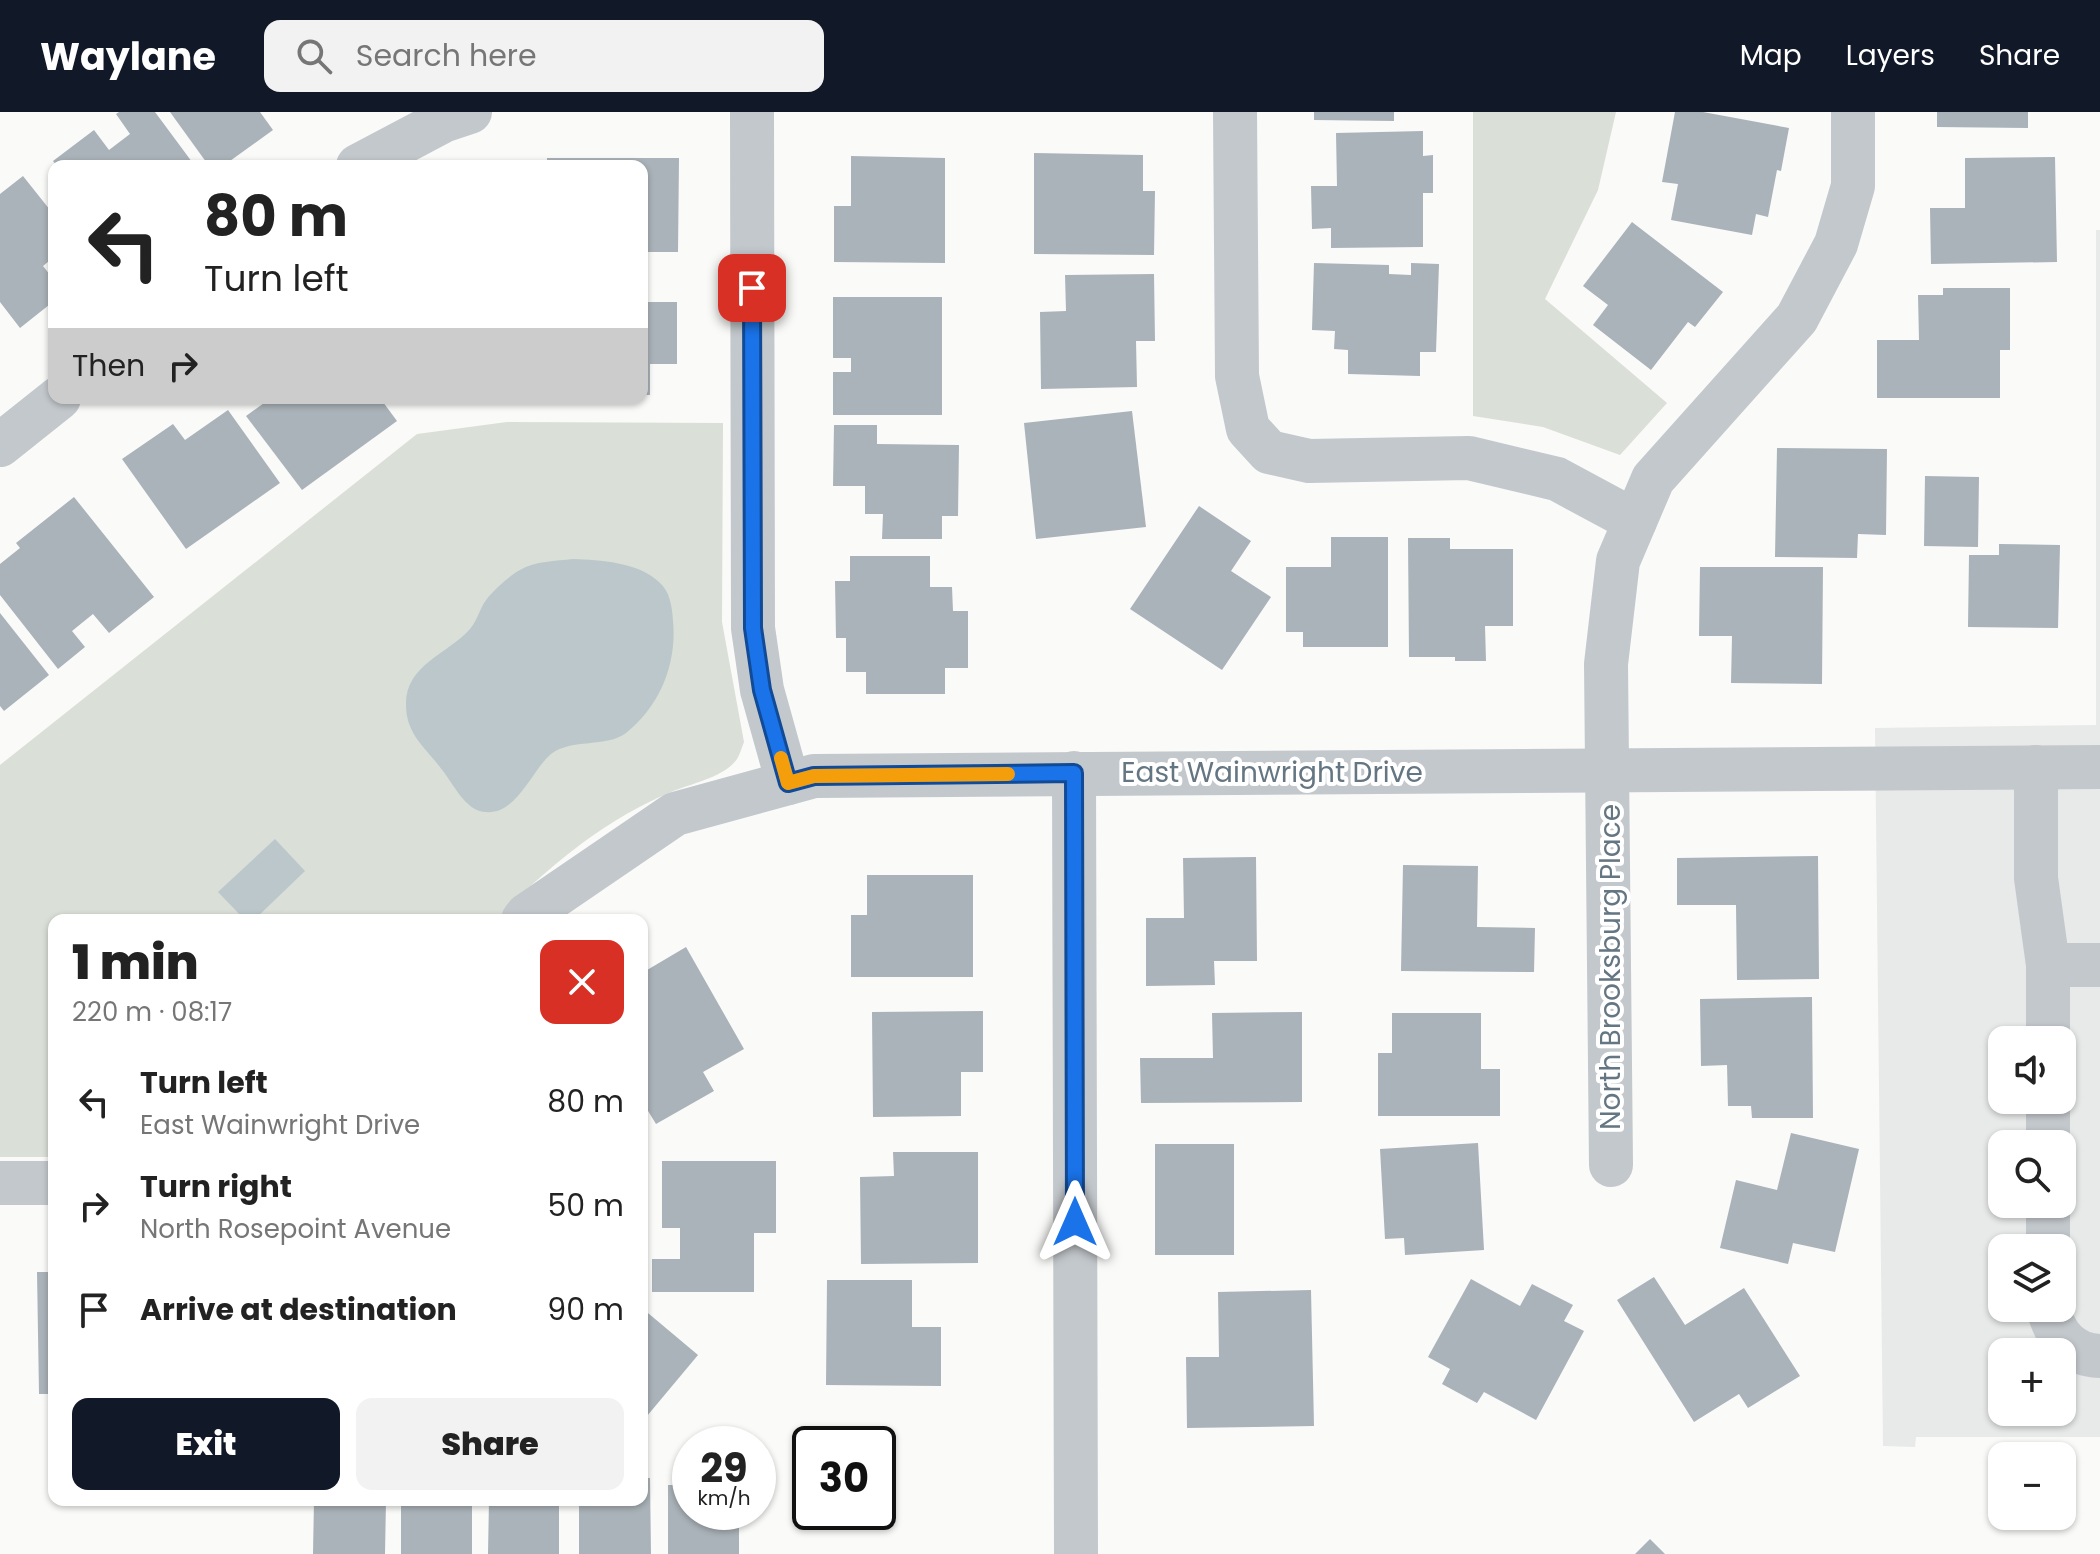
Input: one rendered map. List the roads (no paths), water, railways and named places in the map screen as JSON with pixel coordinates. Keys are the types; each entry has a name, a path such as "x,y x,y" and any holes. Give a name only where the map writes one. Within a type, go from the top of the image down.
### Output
{"street":[{"path":"369,160 443,121 470,112"},
{"path":"752,112 753,628 762,690 788,783"},
{"path":"1235,112 1237,376 1248,429 1269,452 1309,461 1469,458 1557,479 1635,521"},
{"name":"North Brooksburg Place","path":"1611,1165 1606,664 1618,561 1653,479 1797,318 1836,244 1853,186 1853,112"},
{"path":"0,445 51,404"},
{"path":"2036,767 2036,878 2048,965 2048,1026"},
{"name":"East Wainwright Drive","path":"532,914 675,814 814,776 2100,767"},
{"path":"1074,773 1076,1554"},
{"path":"2048,965 2100,965"},
{"path":"0,1183 48,1183"},
{"path":"2051,1322 2072,1349 2100,1356"}]}
